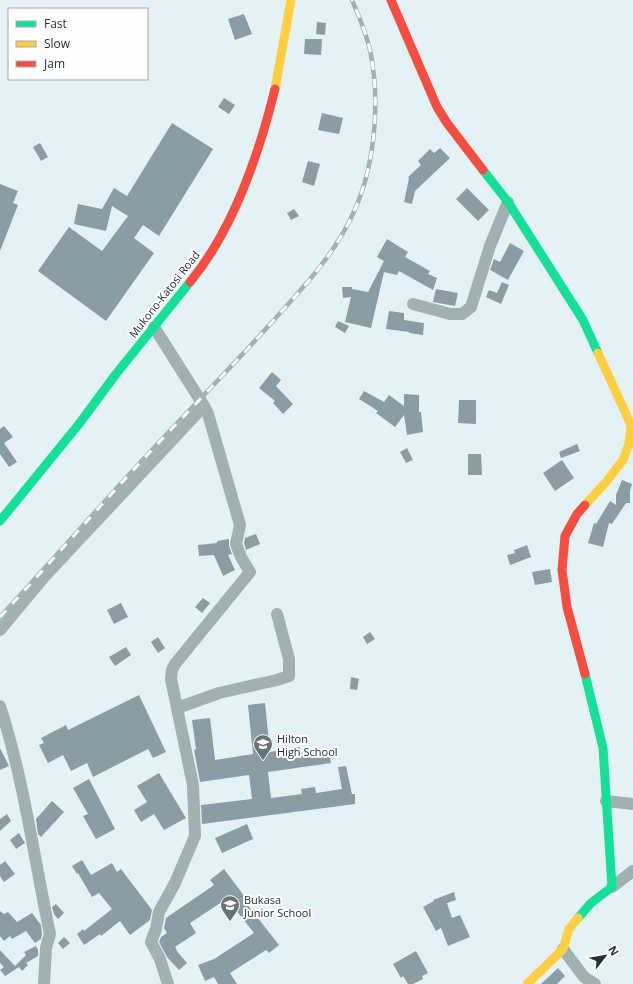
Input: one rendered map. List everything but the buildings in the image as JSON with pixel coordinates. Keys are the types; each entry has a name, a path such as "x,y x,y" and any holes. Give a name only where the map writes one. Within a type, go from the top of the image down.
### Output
{"street":[{"name":"Mukono-Katosi Road","path":"0,521 79,424 116,374 197,274 230,222 245,185 269,114 276,85 291,0"},
{"path":"391,0 437,107 447,123 508,202 583,320 631,425 629,444 623,460 606,482 576,514 565,536 562,570 567,606 595,711 603,748 612,887"},
{"path":"413,304 450,314 462,314 471,307 490,246 508,202"},
{"path":"154,326 204,406 212,428 240,525 236,544 241,557 250,572 175,664 170,679 193,785 195,836 175,883 159,912 156,929 151,942 160,959 168,984"},
{"path":"0,630 45,576 96,524 204,406"},
{"path":"177,708 219,693 289,676 289,659 277,614"},
{"path":"0,706 10,737 50,934 46,948 44,984"},
{"path":"606,801 633,804"},
{"path":"527,984 563,949 569,929 591,903 633,871"},
{"path":"563,949 584,977 595,984"}],"railway":[{"path":"0,617 143,459 295,296 326,259 351,218 366,179 374,136 375,113 375,91 370,50 352,0"}],"traffic: fast":[{"path":"483,170 508,202 583,320 598,353"},
{"path":"0,521 79,424 116,374 190,282"},
{"path":"578,918 591,903 612,887 603,748 585,674"}],"traffic: slow":[{"path":"275,89 291,0"},
{"path":"585,505 606,482 623,460 629,444 631,425 598,353"},
{"path":"527,984 563,949 569,929 578,918"}],"traffic: jam":[{"path":"391,0 437,107 447,123 483,170"},
{"path":"190,282 219,239 232,215 243,190 261,139 275,89"},
{"path":"585,505 577,514 565,536 562,570 567,607 585,674"}],"place":[{"name":"Hilton High School","path":"263,761"},
{"name":"Bukasa Junior School","path":"230,922"}]}
